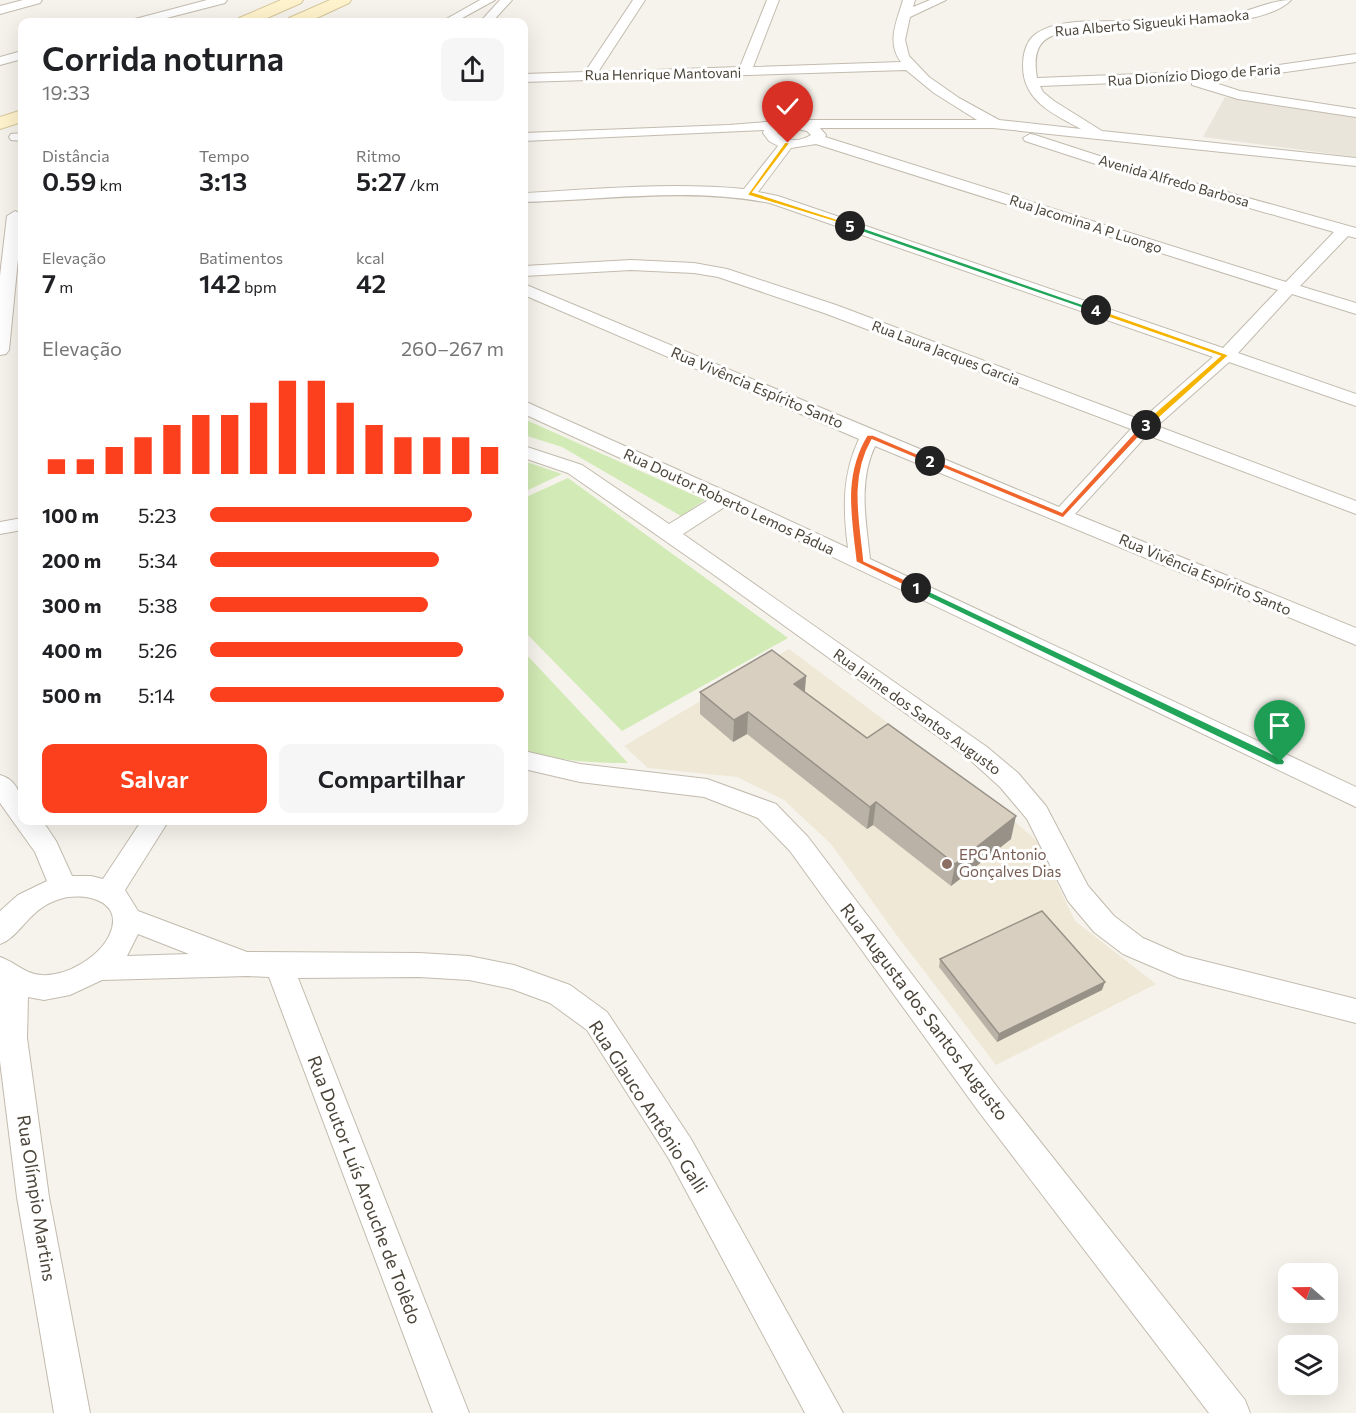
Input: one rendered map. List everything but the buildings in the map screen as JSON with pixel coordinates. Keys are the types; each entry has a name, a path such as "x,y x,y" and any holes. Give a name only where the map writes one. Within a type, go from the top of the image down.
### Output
{"main road":[{"path":"254,18 295,0"},
{"path":"304,18 343,0"}],"street":[{"path":"0,10 36,0"},
{"path":"154,18 220,0"},
{"path":"455,18 489,0"},
{"path":"490,18 506,0"},
{"path":"589,76 639,0"},
{"path":"745,72 759,31 774,0"},
{"path":"909,0 899,33 899,47 903,59 937,89 993,124"},
{"path":"906,14 940,0"},
{"name":"Rua Alberto Sigueuki Hamaoka","path":"1031,82 1030,66 1034,42 1040,36 1052,31 1081,27 1234,18 1265,10 1285,0"},
{"path":"0,61 18,56"},
{"name":"Rua Dionízio Diogo de Faria","path":"1031,82 1183,78 1297,68 1356,58"},
{"name":"Rua Henrique Mantovani","path":"528,78 910,66"},
{"path":"1183,78 1238,95 1356,113"},
{"path":"1031,82 1036,93 1046,102 1101,135 1110,164"},
{"path":"528,137 729,129 784,124 993,124 1356,162"},
{"path":"771,136 772,129 784,124"},
{"path":"799,124 811,127 817,137"},
{"name":"Avenida Alfredo Barbosa","path":"993,124 1110,164 1350,231"},
{"path":"729,129 771,136 788,143 804,143 858,125"},
{"name":"Rua Jacomina A P Luongo","path":"817,137 1356,309"},
{"path":"749,193 788,143"},
{"path":"528,198 659,191 749,193 1356,400"},
{"path":"0,350 12,217"},
{"path":"1063,515 1142,429 1226,355 1290,288 1350,231"},
{"name":"Rua Laura Jacques Garcia","path":"528,271 631,265 694,268 721,273 830,309 1142,429 1356,508"},
{"name":"Rua Vivência Espírito Santo","path":"528,291 870,437 1356,637"},
{"name":"Rua Doutor Roberto Lemos Pádua","path":"528,410 725,498 1356,798"},
{"path":"860,562 853,489 861,452 870,437"},
{"name":"Rua Jaime dos Santos Augusto","path":"528,453 575,469 978,753 1001,773 1037,813 1078,893 1104,924 1133,946 1179,966 1356,1011"},
{"path":"668,534 725,498"},
{"path":"0,528 18,525"},
{"name":"Rua Augusta dos Santos Augusto","path":"528,761 580,773 707,788 767,811 799,844 990,1102 1232,1413"},
{"path":"0,784 18,809"},
{"path":"31,825 47,848 63,887"},
{"path":"109,892 153,825"},
{"path":"0,933 7,920 23,905 42,894 63,887 80,885 96,887 109,892 122,903 126,918 124,935 114,952 99,968 78,980 55,987 33,988 7,976"},
{"name":"Rua Glauco Antônio Galli","path":"126,918 263,965"},
{"name":"Rua Doutor Luís Arouche de Tolêdo","path":"263,965 451,1413"},
{"name":"Rua Glauco Antônio Galli","path":"99,968 419,965 469,968 514,977 560,994 597,1021 680,1149 825,1413"},
{"name":"Rua Olímpio Martins","path":"7,976 12,1038 33,1197 72,1413"}],"shaded area":[{"path":"1225,97 1356,117 1356,157 1203,137"},
{"name":"EPG Antonio Gonçalves Dias","path":"789,649 986,796 1036,840 1075,921 1156,984 996,1065 895,933 831,844 784,800 737,777 648,768 624,746"}],"green space":[{"path":"528,421 705,500 681,516 562,447 528,436"},
{"path":"528,462 562,474 528,490"},
{"path":"568,478 788,638 622,731 528,635 528,496"},
{"path":"528,656 628,763 575,761 528,751"}],"place":[{"name":"EPG Antonio Gonçalves Dias","path":"947,864"}],"route":[{"path":"788,143 749,193 773,199 1226,355 1142,429 1063,515 870,437 861,452 853,489 860,562 1280,762"}]}
